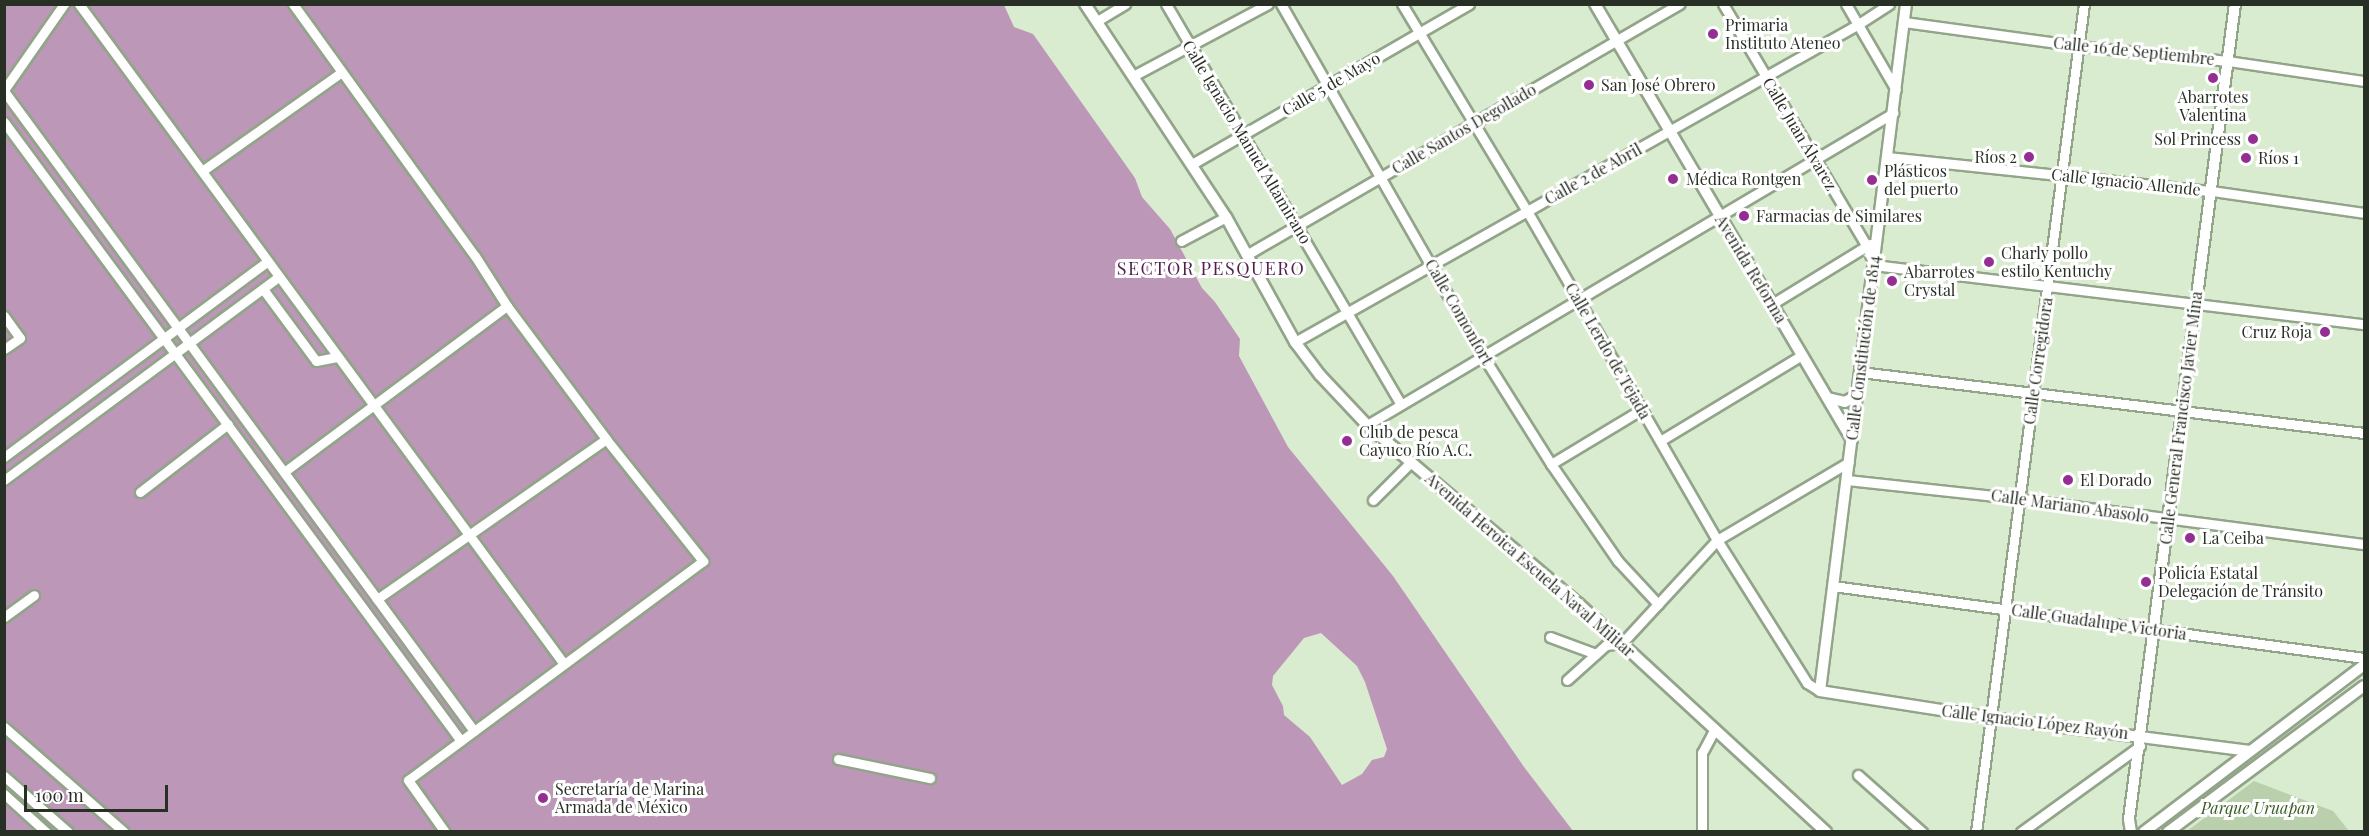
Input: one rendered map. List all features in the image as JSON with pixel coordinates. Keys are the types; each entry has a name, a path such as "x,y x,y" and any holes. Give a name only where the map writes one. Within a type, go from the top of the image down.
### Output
{"street":[{"path":"64,4 4,90 474,731"},
{"path":"79,4 564,664"},
{"path":"293,4 475,256 507,306 606,438 703,561 408,780 445,831"},
{"name":"Avenida Heroica Escuela Naval Militar","path":"1085,4 1226,217 1295,342 1320,375 1367,425 1622,642 1826,831"},
{"path":"1097,21 1125,4"},
{"name":"Calle Ignacio Manuel Altamirano","path":"1166,4 1401,404"},
{"path":"1133,76 1189,44 1268,4"},
{"name":"Calle Comonfort","path":"1281,4 1483,356 1551,464 1618,561 1658,604"},
{"name":"Calle Lerdo de Tejada","path":"1402,4 1527,211 1717,540 1807,683 1820,691"},
{"name":"Calle 5 de Mayo","path":"1192,164 1469,4"},
{"name":"Avenida Reforma","path":"1595,4 1852,440"},
{"name":"Calle Santos Degollado","path":"1248,254 1680,4"},
{"name":"Calle Juan Álvarez","path":"1723,4 1867,247 1874,265"},
{"path":"1846,4 1896,90"},
{"name":"Calle 2 de Abril","path":"1295,342 1766,77 1889,4"},
{"name":"Calle Constitución de 1814","path":"1820,691 1906,4"},
{"name":"Calle Corregidora","path":"1976,831 2084,4"},
{"name":"Calle General Francisco Javier Mina","path":"2131,831 2129,819 2141,741 2153,629 2235,4"},
{"name":"Calle 16 de Septiembre","path":"1904,22 2079,46 2228,61 2364,81"},
{"path":"202,171 342,72"},
{"path":"1367,425 1893,113"},
{"path":"4,122 461,741"},
{"name":"Calle Ignacio Allende","path":"1887,157 2212,191 2364,213"},
{"path":"1181,241 1226,217"},
{"path":"1772,304 1877,239"},
{"path":"4,457 267,262"},
{"path":"1874,265 2364,324"},
{"path":"4,480 278,277"},
{"path":"263,289 316,361 337,357"},
{"path":"284,472 507,306"},
{"path":"4,316 20,338 4,349"},
{"path":"1660,441 1802,355"},
{"path":"1860,372 2364,433"},
{"path":"1828,398 1845,402 1851,400 1857,396 1858,386"},
{"path":"1551,464 1642,409"},
{"path":"140,492 228,424"},
{"path":"377,599 606,438"},
{"path":"1567,680 1606,645 1622,642 1717,540 1849,462"},
{"path":"1373,500 1410,463"},
{"name":"Calle Mariano Abasolo","path":"1846,480 2020,499 2364,544"},
{"name":"Calle Guadalupe Victoria","path":"1833,586 2364,658"},
{"path":"4,617 34,595"},
{"path":"1550,637 1596,654"},
{"path":"2144,831 2364,665"},
{"path":"2168,831 2364,686"},
{"name":"Calle Ignacio López Rayón","path":"1820,691 2141,741 2249,751"},
{"path":"4,727 124,831"},
{"path":"1702,831 1702,753 1715,729"},
{"path":"2020,831 2141,741"},
{"path":"838,759 930,778"},
{"path":"1858,775 1922,831"},
{"path":"4,776 68,831"},
{"path":"4,794 46,831"}],"green space":[{"name":"Parque Uruapan","path":"2254,781 2333,811 2349,831 2187,831"}],"shaded area":[{"path":"5,4 1004,5 1014,27 1033,34 1135,178 1142,197 1170,229 1202,288 1215,302 1240,339 1239,356 1288,447 1393,576 1524,767 1573,831 5,832","holes":["1321,633 1357,666 1365,682 1387,749 1384,757 1372,760 1362,774 1342,785 1310,737 1284,715 1283,706 1272,685 1273,676 1304,638"]}],"place":[{"name":"Primaria Instituto Ateneo","path":"1713,34"},
{"name":"Abarrotes Valentina","path":"2213,78"},
{"name":"San José Obrero","path":"1589,85"},
{"name":"Sol Princess","path":"2253,139"},
{"name":"Ríos 2","path":"2029,157"},
{"name":"Ríos 1","path":"2246,158"},
{"name":"Médica Rontgen","path":"1673,179"},
{"name":"Plásticos del puerto","path":"1872,180"},
{"name":"Farmacias de Similares","path":"1744,216"},
{"name":"Charly pollo estilo Kentuchy","path":"1989,262"},
{"name":"Abarrotes Crystal","path":"1892,281"},
{"name":"Cruz Roja","path":"2325,332"},
{"name":"Club de pesca Cayuco Río A.C.","path":"1347,441"},
{"name":"El Dorado","path":"2068,480"},
{"name":"La Ceiba","path":"2190,538"},
{"name":"Policía Estatal Delegación de Tránsito","path":"2146,582"},
{"name":"Secretaría de Marina Armada de México","path":"543,798"}],"district":[{"name":"SECTOR PESQUERO","path":"1211,268"}]}
